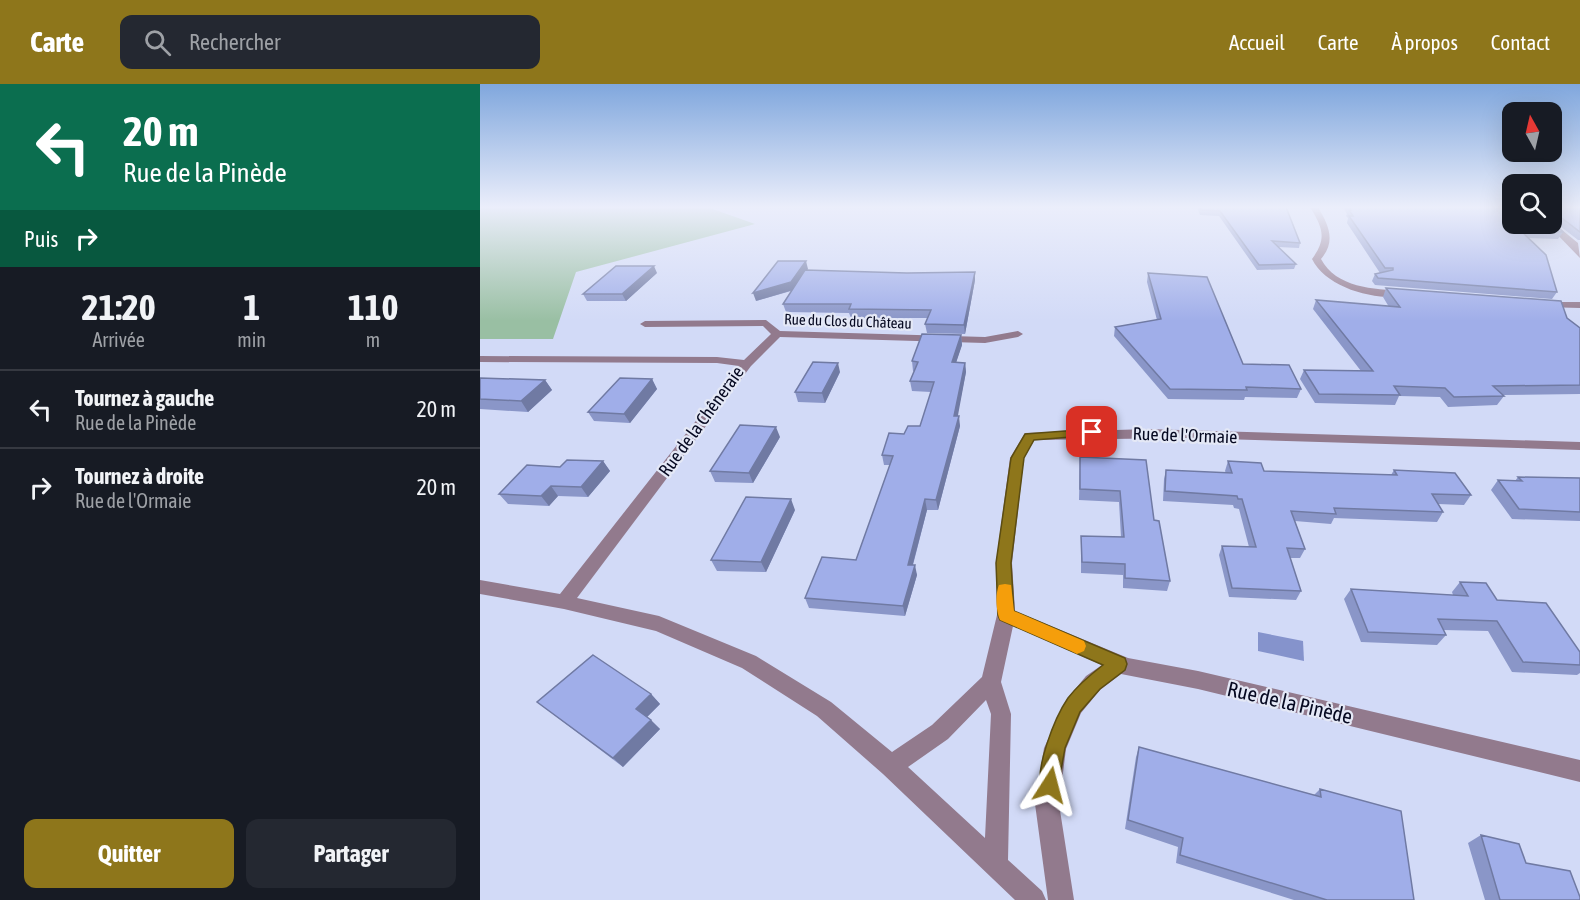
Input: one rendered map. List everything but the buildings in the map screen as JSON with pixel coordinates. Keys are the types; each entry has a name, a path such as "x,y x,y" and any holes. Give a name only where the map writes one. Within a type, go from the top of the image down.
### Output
{"street":[{"path":"1325,245 1323,252 1316,259 1318,266 1340,282 1361,290 1410,294"},
{"path":"1537,303 1580,305"},
{"name":"Rue du Clos du Château","path":"645,324 766,323 777,334 985,340 1018,334"},
{"path":"747,364 777,334"},
{"name":"Rue de la Chêneraie","path":"480,358 717,360 747,364 564,602"},
{"name":"Rue de l'Ormaie","path":"991,682 1006,615 1004,563 1017,458 1030,436 1092,432 1580,446"},
{"path":"480,587 564,602 659,624 749,662 824,709 891,766 1033,900"},
{"name":"Rue de la Pinède","path":"1006,615 1119,664 1580,771"},
{"path":"1061,900 1047,804 1055,748 1074,706 1093,683 1119,664"},
{"path":"891,766 940,732 991,682 1001,714 996,864"}],"green space":[{"path":"480,245 676,245 576,272 553,339 480,339"}],"water":[{"path":"1258,632 1303,641 1304,661 1258,651"}],"slow traffic":[{"path":"1005,590 1006,615 1077,646"}],"route":[{"path":"1050,785 1055,748 1074,706 1093,683 1119,664 1006,615 1004,563 1017,458 1030,436 1092,432"}]}
